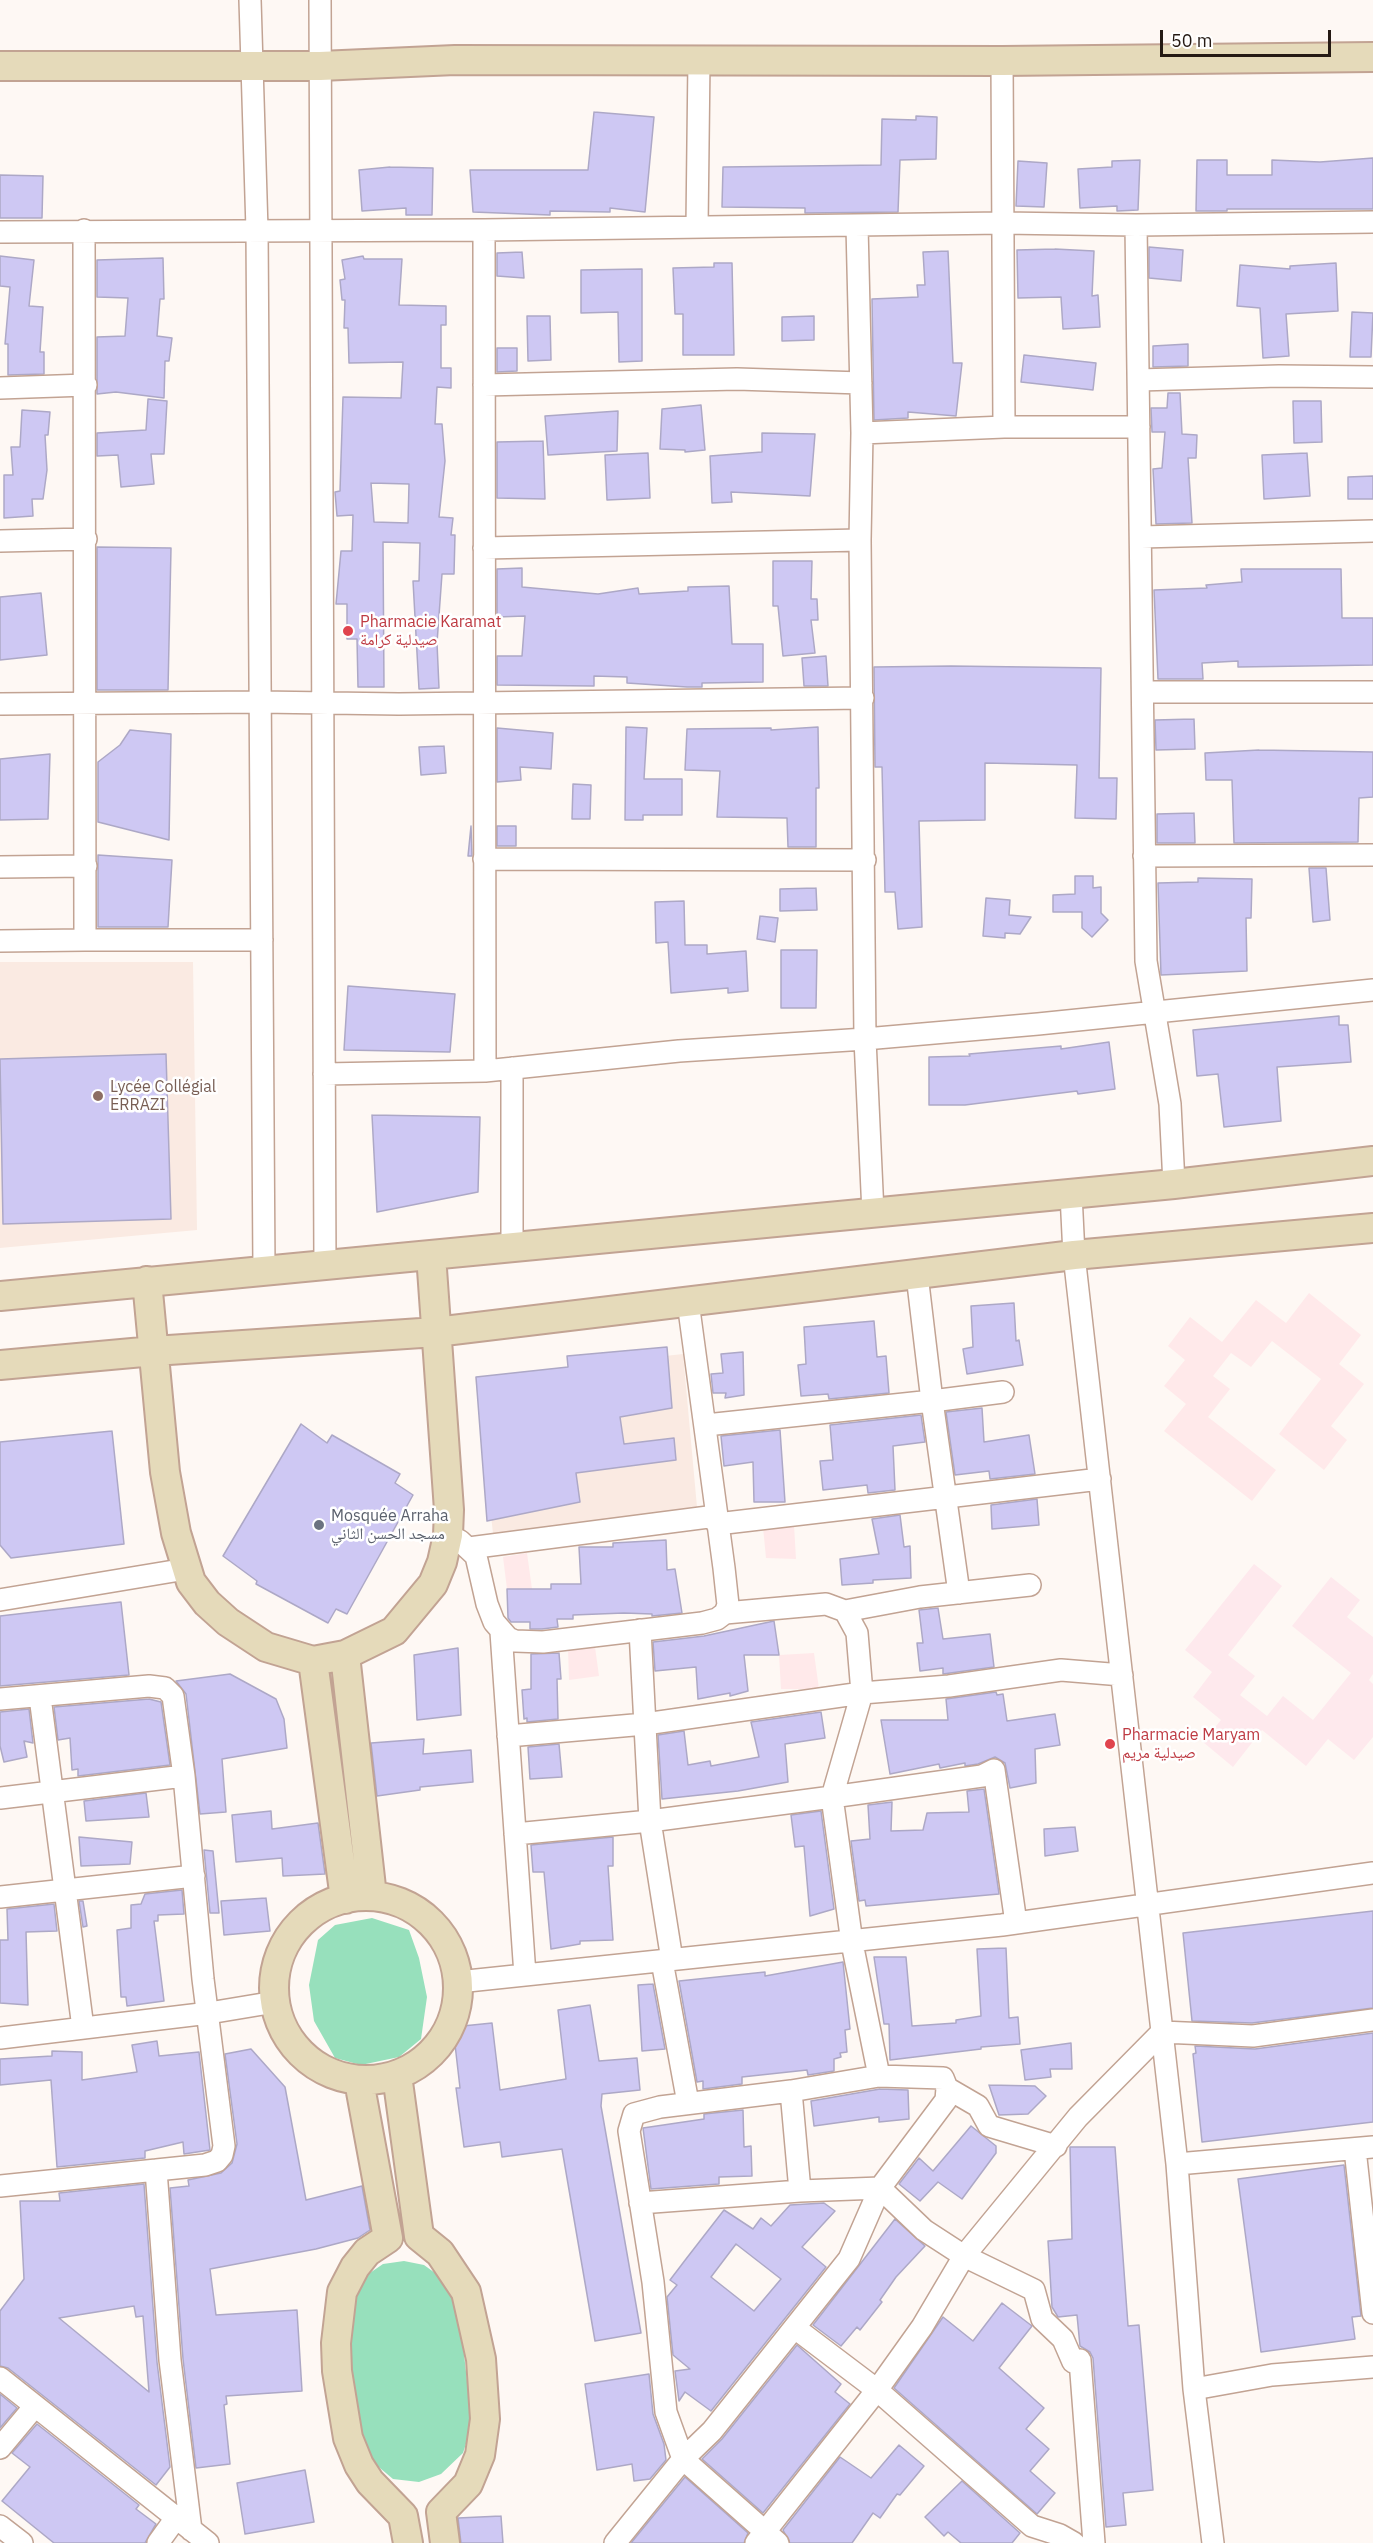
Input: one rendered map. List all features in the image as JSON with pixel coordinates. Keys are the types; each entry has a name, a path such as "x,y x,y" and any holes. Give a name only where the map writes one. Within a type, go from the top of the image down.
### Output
{"street":[{"path":"250,0 254,66 257,230 264,1270"},
{"path":"320,0 325,1265"},
{"path":"0,66 320,66 455,60 1002,61 1373,57"},
{"path":"697,226 699,60"},
{"path":"1002,61 1004,428"},
{"path":"0,232 1373,222"},
{"path":"1136,225 1146,961 1170,1104 1174,1184"},
{"path":"857,226 862,433 860,540 865,1039 873,1213"},
{"path":"84,230 86,940"},
{"path":"484,230 485,1071"},
{"path":"1139,380 1279,376 1373,377"},
{"path":"484,385 737,379 861,383"},
{"path":"0,388 86,385"},
{"path":"862,433 1004,428 1139,427"},
{"path":"1141,537 1373,531"},
{"path":"0,541 86,539"},
{"path":"484,548 860,540"},
{"path":"1143,692 1373,692"},
{"path":"0,704 484,703 863,698"},
{"path":"1144,856 1373,855"},
{"path":"484,859 865,860"},
{"path":"0,867 86,866"},
{"path":"0,941 262,940"},
{"path":"324,1074 485,1071 679,1051 865,1039 1153,1013 1373,990"},
{"path":"512,1068 512,1247"},
{"path":"0,1296 1174,1184 1373,1161"},
{"path":"1071,1194 1074,1255 1177,2164 1194,2389 1213,2543"},
{"path":"0,1365 154,1351 436,1332 1074,1255 1373,1228"},
{"path":"431,1255 449,1510 458,1542 476,1556 487,1604 501,1632 525,1975"},
{"path":"917,1275 959,1593"},
{"path":"147,1281 165,1473 176,1533 191,1582 207,1603 228,1622 266,1647 313,1661 345,1655 394,1631 415,1609 433,1584 458,1542"},
{"path":"688,1302 727,1592 725,1612"},
{"path":"706,1425 1003,1392"},
{"path":"458,1542 716,1520 1100,1479"},
{"path":"0,1600 186,1569"},
{"path":"501,1632 515,1641 543,1642 702,1623 717,1619 725,1612 826,1604 845,1611 959,1593 1030,1585"},
{"path":"845,1611 857,1632 862,1693 832,1797 852,1943 879,2076"},
{"path":"640,1630 650,1821 667,1961 688,2103"},
{"path":"345,1655 358,1897"},
{"path":"313,1661 358,1897"},
{"path":"508,1736 645,1724 862,1693 949,1686 1060,1670 1122,1675"},
{"path":"0,1699 149,1686 165,1688 175,1700 203,1979 224,2146 222,2156 205,2165 0,2186"},
{"path":"40,1697 82,2028"},
{"path":"515,1834 650,1821 832,1797 982,1776 994,1770 1016,1923"},
{"path":"0,1798 184,1776"},
{"path":"458,1982 852,1943 1149,1906 1373,1874"},
{"path":"0,1897 194,1876"},
{"path":"358,1897 398,1901 428,1920 440,1933 453,1956 458,1982 455,2012 443,2039 423,2061 397,2075 379,2080 359,2081 329,2074 303,2056 284,2032 275,2002 275,1975 288,1941 298,1926 320,1909 358,1897"},
{"path":"0,2038 209,2013 275,2002"},
{"path":"615,2543 683,2459 712,2431 849,2259 880,2188 946,2100 947,2088 943,2078 879,2076 791,2091 688,2103 634,2114 630,2130 653,2282 666,2412 683,2459 766,2539 922,2327 964,2256 1078,2117 1162,2032 1253,2036 1373,2020"},
{"path":"397,2075 419,2236"},
{"path":"359,2081 388,2238"},
{"path":"947,2088 978,2106 989,2126 1056,2146"},
{"path":"791,2091 800,2191"},
{"path":"1177,2164 1364,2148 1373,2313"},
{"path":"156,2170 183,2524"},
{"path":"640,2203 800,2191 880,2188 924,2230 964,2256 1034,2290 1042,2319 1063,2339 1073,2362 1080,2360 1094,2543"},
{"path":"419,2236 440,2253 466,2292 477,2334 485,2419 477,2467 460,2496 441,2512 406,2529 359,2465 346,2429 337,2371 336,2343 342,2292 355,2267 367,2252 388,2238 419,2236"},
{"path":"795,2328 877,2390 1032,2526 1060,2535 1074,2543"},
{"path":"1194,2389 1272,2375 1373,2367"},
{"path":"0,2378 208,2543"},
{"path":"0,2448 35,2406"},
{"path":"441,2512 445,2543"},
{"path":"158,2543 183,2524"},
{"path":"0,2526 22,2543"}],"shaded area":[{"name":"Lycée Collégial ERRAZI","path":"0,962 193,962 197,1230 0,1248"},
{"path":"1309,1293 1361,1335 1339,1364 1364,1384 1331,1426 1347,1440 1324,1470 1279,1434 1321,1379 1272,1341 1251,1367 1231,1353 1213,1376 1230,1389 1208,1417 1276,1470 1252,1501 1164,1431 1186,1404 1164,1386 1185,1360 1168,1346 1190,1317 1222,1342 1256,1300 1286,1323"},
{"path":"683,1354 698,1518 494,1542 475,1377"},
{"path":"794,1525 796,1559 766,1558 763,1527"},
{"path":"527,1553 532,1589 507,1589 503,1557"},
{"path":"1254,1564 1282,1586 1228,1655 1255,1676 1240,1695 1267,1716 1283,1696 1313,1720 1351,1673 1292,1626 1331,1577 1360,1600 1347,1617 1373,1637 1373,1674 1369,1680 1373,1684 1373,1737 1354,1760 1328,1739 1306,1766 1262,1730 1233,1767 1203,1742 1221,1720 1193,1697 1212,1672 1185,1650"},
{"path":"595,1647 599,1676 569,1680 568,1649"},
{"path":"814,1653 819,1689 781,1689 779,1655"}],"green space":[{"path":"372,1918 409,1930 419,1958 427,1997 421,2039 399,2057 361,2065 335,2058 314,2021 309,1985 318,1940 335,1925"},
{"path":"404,2261 424,2265 442,2278 458,2301 472,2425 463,2453 441,2474 419,2482 393,2479 374,2463 362,2446 346,2323 348,2307 364,2277 383,2264"}],"building":[{"path":"594,112 654,117 645,212 610,208 610,212 550,211 550,215 473,212 470,170 588,170"},
{"path":"916,116 937,117 936,159 900,160 898,212 805,213 805,208 722,207 723,167 881,165 882,119 916,120"},
{"path":"1373,158 1373,209 1196,211 1197,160 1227,160 1227,175 1272,175 1272,160 1320,162"},
{"path":"1140,160 1138,210 1117,211 1117,206 1080,208 1078,169 1112,167 1112,161"},
{"path":"1018,161 1047,163 1044,207 1016,206"},
{"path":"390,167 433,168 432,215 406,215 406,208 362,211 359,170"},
{"path":"0,175 43,176 42,218 0,218"},
{"path":"1149,247 1183,250 1181,281 1149,278"},
{"path":"1017,250 1094,251 1092,296 1098,295 1100,327 1063,329 1061,297 1018,298"},
{"path":"948,251 953,363 962,363 956,416 908,412 908,418 874,420 872,299 918,297 917,285 925,285 923,252"},
{"path":"522,252 524,278 497,276 497,253"},
{"path":"0,256 34,260 29,306 43,307 40,352 44,352 44,374 8,375 8,344 5,344 10,287 0,286"},
{"path":"363,256 364,259 402,259 399,305 446,306 446,325 441,325 441,368 451,368 451,388 437,387 435,424 442,424 445,461 439,517 453,518 451,535 455,535 454,574 442,574 437,643 439,688 419,689 413,581 419,581 420,543 383,542 384,687 358,687 357,639 347,639 347,604 336,604 341,551 352,551 353,515 337,516 335,492 340,491 343,397 401,398 403,362 349,363 348,328 344,328 345,300 342,300 340,280 345,279 342,260","holes":["371,483 409,484 408,523 374,522"]},
{"path":"163,258 164,299 160,299 157,336 172,338 169,361 165,361 164,398 116,392 97,394 97,337 125,336 128,298 97,297 97,260"},
{"path":"714,263 732,263 734,355 683,355 683,314 675,314 673,268 714,267"},
{"path":"1336,263 1338,311 1286,314 1289,356 1263,358 1260,308 1237,306 1240,265 1290,269 1290,266"},
{"path":"642,269 642,361 619,362 618,312 581,313 581,270"},
{"path":"1352,312 1373,313 1371,357 1350,357"},
{"path":"527,316 550,316 551,360 528,361"},
{"path":"814,316 814,340 782,341 782,317"},
{"path":"1188,344 1188,366 1153,367 1153,346"},
{"path":"497,348 517,348 517,371 497,372"},
{"path":"1024,355 1096,363 1093,390 1021,382"},
{"path":"1168,393 1180,393 1182,434 1197,435 1196,458 1188,458 1192,523 1156,524 1153,469 1162,468 1165,432 1152,432 1151,408 1167,408"},
{"path":"148,399 167,401 164,454 151,454 154,484 121,487 118,455 97,456 97,433 146,430"},
{"path":"1293,401 1321,401 1322,442 1294,443"},
{"path":"701,405 705,450 685,452 685,450 660,449 662,409"},
{"path":"22,410 50,412 48,435 45,435 47,470 43,499 32,499 33,516 4,518 4,475 13,475 11,447 20,447"},
{"path":"618,411 617,451 548,455 545,416"},
{"path":"762,433 815,434 810,496 731,492 732,502 712,503 710,456 762,452"},
{"path":"543,441 545,499 497,498 497,442"},
{"path":"648,453 650,498 607,500 605,455"},
{"path":"1307,453 1310,496 1264,499 1262,455"},
{"path":"1373,476 1373,499 1348,499 1348,477"},
{"path":"97,547 171,548 168,690 97,690"},
{"path":"773,561 812,561 811,599 817,599 818,620 811,620 815,653 783,656 778,606 773,606"},
{"path":"522,568 522,587 598,594 638,588 639,594 688,591 688,587 729,586 732,644 763,644 763,682 702,683 702,687 687,687 627,683 627,677 594,676 594,686 497,685 497,656 522,656 525,616 497,617 497,569"},
{"path":"1241,569 1341,569 1342,618 1373,618 1373,665 1238,667 1238,661 1202,663 1203,679 1158,679 1154,590 1207,588 1206,585 1242,582"},
{"path":"41,593 47,655 0,660 0,597"},
{"path":"826,656 828,686 804,686 802,658"},
{"path":"874,667 1101,668 1099,778 1117,778 1116,819 1075,818 1077,765 985,763 985,820 919,821 922,927 898,929 895,892 885,892 882,767 875,767"},
{"path":"1194,719 1195,749 1156,750 1155,720"},
{"path":"626,727 647,728 644,779 682,779 682,815 643,815 643,820 625,820"},
{"path":"818,727 819,788 816,788 816,847 788,847 787,818 717,817 720,771 685,770 687,729 771,728 771,730"},
{"path":"497,728 553,733 551,769 520,767 521,780 497,782"},
{"path":"130,730 171,734 169,840 98,822 98,762 120,745"},
{"path":"444,746 446,773 421,775 419,747"},
{"path":"1259,750 1373,752 1373,797 1359,798 1358,842 1234,843 1232,780 1206,780 1205,753"},
{"path":"50,754 48,819 0,820 0,759"},
{"path":"573,784 591,785 590,819 572,819"},
{"path":"1194,813 1195,843 1157,843 1157,814"},
{"path":"471,826 472,856 468,856"},
{"path":"497,826 516,826 516,846 497,846"},
{"path":"98,855 172,860 168,927 98,927"},
{"path":"1309,868 1326,868 1330,920 1313,922"},
{"path":"1075,876 1093,876 1093,888 1101,887 1101,913 1108,920 1092,937 1082,928 1082,912 1053,912 1053,895 1075,894"},
{"path":"1198,878 1252,879 1251,918 1246,918 1247,971 1161,975 1158,883 1198,882"},
{"path":"816,888 817,910 780,911 780,889"},
{"path":"986,898 1010,900 1009,915 1031,917 1020,934 1005,933 1005,938 983,936"},
{"path":"684,901 685,945 707,945 707,954 746,951 748,991 728,993 728,988 671,993 668,942 656,943 655,902"},
{"path":"760,916 778,918 775,942 757,939"},
{"path":"781,950 817,950 816,1008 781,1008"},
{"path":"348,986 455,994 450,1052 344,1050"},
{"path":"1339,1016 1339,1025 1348,1025 1351,1062 1277,1067 1281,1121 1224,1127 1218,1074 1197,1076 1193,1030"},
{"path":"1109,1042 1115,1089 1078,1094 1077,1091 965,1105 929,1105 929,1057 970,1056 969,1054 1061,1046 1061,1049"},
{"path":"166,1054 171,1219 3,1224 0,1059"},
{"path":"372,1115 480,1117 478,1192 377,1212"},
{"path":"1014,1303 1016,1341 1019,1340 1023,1365 967,1374 963,1349 973,1347 971,1306"},
{"path":"874,1321 877,1357 886,1356 889,1393 829,1399 828,1394 801,1396 798,1365 806,1364 804,1327"},
{"path":"667,1347 672,1408 620,1417 624,1444 674,1438 676,1460 576,1473 580,1502 487,1521 476,1377 568,1367 567,1356"},
{"path":"743,1352 744,1395 725,1398 726,1393 713,1393 711,1374 723,1373 721,1354"},
{"path":"982,1408 984,1442 1029,1435 1035,1474 990,1479 989,1471 955,1475 946,1412"},
{"path":"921,1415 925,1442 893,1446 895,1490 868,1493 867,1485 823,1490 820,1461 833,1460 830,1425"},
{"name":"Mosquée Arraha مسجد الحسن الثاني","path":"301,1424 327,1443 332,1435 400,1474 395,1483 413,1495 347,1614 336,1609 328,1623 256,1584 257,1581 223,1556"},
{"path":"780,1430 785,1502 754,1502 753,1462 724,1466 721,1436"},
{"path":"112,1431 124,1544 11,1558 0,1545 0,1442"},
{"path":"1037,1499 1039,1525 992,1529 991,1505"},
{"path":"900,1515 904,1547 910,1546 911,1578 873,1580 873,1583 842,1585 840,1559 879,1554 872,1519"},
{"path":"666,1540 667,1570 675,1569 682,1613 652,1616 652,1614 624,1613 573,1615 573,1619 557,1619 558,1627 542,1629 530,1629 530,1622 511,1622 508,1618 507,1589 551,1589 551,1584 581,1584 579,1547 613,1547 613,1543"},
{"path":"121,1602 129,1675 0,1686 0,1616"},
{"path":"938,1608 943,1639 990,1634 994,1667 943,1674 943,1668 920,1671 917,1643 923,1643 919,1610"},
{"path":"774,1621 779,1655 744,1655 748,1691 730,1696 730,1693 698,1699 696,1667 655,1671 653,1642 704,1636"},
{"path":"458,1648 461,1715 417,1720 414,1655"},
{"path":"559,1653 561,1679 557,1679 558,1719 527,1722 527,1718 524,1719 522,1690 531,1689 531,1654"},
{"path":"230,1674 276,1699 284,1719 287,1748 222,1759 226,1812 200,1814 186,1694 176,1681"},
{"path":"996,1692 997,1695 1003,1694 1007,1721 1055,1714 1060,1745 1035,1749 1036,1783 1010,1788 1005,1763 995,1757 978,1764 965,1766 965,1763 940,1768 939,1764 890,1774 881,1720 948,1720 946,1699"},
{"path":"149,1699 161,1702 170,1765 78,1776 78,1769 72,1770 70,1738 58,1740 54,1707"},
{"path":"29,1709 33,1743 24,1741 27,1757 4,1762 0,1746 0,1712"},
{"path":"821,1712 825,1738 785,1744 788,1782 738,1791 662,1799 658,1735 684,1731 688,1765 710,1761 711,1766 759,1757 751,1722"},
{"path":"424,1739 423,1754 471,1750 473,1782 420,1787 420,1790 377,1796 371,1743"},
{"path":"559,1744 562,1777 530,1779 528,1747"},
{"path":"984,1789 999,1894 866,1906 865,1900 859,1901 851,1841 870,1839 868,1805 892,1802 891,1831 923,1830 927,1813 969,1812 967,1791"},
{"path":"146,1793 149,1817 86,1821 84,1801"},
{"path":"271,1811 272,1829 318,1823 325,1874 283,1876 282,1858 236,1862 232,1815"},
{"path":"821,1811 834,1909 810,1916 804,1846 795,1847 791,1815"},
{"path":"1075,1827 1078,1851 1045,1856 1044,1829"},
{"path":"79,1837 132,1842 130,1864 81,1866"},
{"path":"613,1837 613,1866 608,1866 613,1940 580,1941 580,1944 551,1949 544,1872 533,1872 531,1845"},
{"path":"204,1850 213,1851 219,1913 210,1913"},
{"path":"182,1890 184,1914 158,1915 158,1921 154,1921 164,2001 127,2006 126,1997 121,1997 117,1930 131,1928 131,1905 141,1904 145,1894"},
{"path":"266,1898 270,1931 224,1935 221,1901"},
{"path":"79,1901 83,1901 87,1926 83,1927"},
{"path":"54,1904 57,1931 26,1932 28,2005 0,2003 0,1940 8,1940 7,1909"},
{"path":"1373,1911 1373,2008 1252,2023 1192,2021 1183,1933"},
{"path":"1006,1948 1009,2018 1018,2017 1020,2044 890,2060 889,2024 884,2024 874,1957 906,1957 912,2026 956,2023 956,2020 981,2016 977,1949"},
{"path":"843,1962 850,2029 845,2030 847,2052 840,2053 841,2057 834,2059 834,2071 808,2075 807,2070 742,2077 742,2084 703,2089 703,2081 697,2082 679,1981 765,1972 765,1976"},
{"path":"653,1984 665,2049 642,2051 638,1985"},
{"path":"590,2005 599,2061 637,2058 640,2090 602,2094 601,2106 641,2333 595,2341 562,2149 502,2157 500,2142 464,2147 456,2088 460,2088 453,2027 492,2023 500,2090 566,2079 558,2010"},
{"path":"1373,2033 1373,2122 1202,2142 1193,2054 1196,2053 1195,2046 1255,2049"},
{"path":"157,2041 159,2056 199,2052 210,2150 184,2154 183,2142 145,2151 145,2158 57,2167 51,2080 0,2085 0,2059 52,2056 52,2051 82,2052 82,2080 137,2072 132,2045"},
{"path":"1071,2043 1072,2069 1050,2069 1051,2077 1025,2080 1021,2050"},
{"path":"251,2049 285,2087 306,2200 362,2186 370,2230 358,2238 316,2249 210,2269 216,2315 297,2310 302,2391 226,2396 227,2404 224,2405 230,2464 196,2468 183,2359 170,2188 189,2186 188,2180 221,2173 232,2163 237,2144 225,2054"},
{"path":"989,2085 1035,2086 1046,2096 1028,2114 999,2115"},
{"path":"880,2089 908,2090 909,2119 879,2122 879,2117 814,2126 811,2101"},
{"path":"743,2110 744,2147 751,2146 752,2176 719,2177 719,2184 651,2189 643,2128 704,2119 704,2114"},
{"path":"971,2126 996,2146 996,2153 962,2199 938,2182 920,2201 899,2184 919,2158 933,2171"},
{"path":"1070,2147 1115,2147 1128,2326 1139,2325 1153,2490 1123,2493 1126,2525 1106,2527 1093,2358 1090,2352 1080,2346 1077,2315 1058,2317 1052,2307 1048,2241 1072,2239"},
{"path":"1344,2165 1361,2316 1352,2317 1355,2339 1261,2352 1238,2179"},
{"path":"144,2184 157,2362 170,2467 156,2485 8,2368 0,2366 0,2311 24,2279 20,2201 60,2201 59,2193","holes":["134,2306 136,2317 143,2316 149,2392 59,2318"]},
{"path":"824,2203 835,2211 802,2247 826,2267 711,2411 685,2392 679,2401 675,2371 690,2369 673,2355 667,2297 677,2285 670,2280 724,2210 753,2229 761,2218 771,2226 790,2205","holes":["736,2244 781,2279 754,2311 711,2277"]},
{"path":"895,2219 925,2246 896,2277 880,2300 882,2302 860,2330 857,2327 841,2346 813,2325"},
{"path":"1002,2303 1032,2326 999,2368 1044,2408 1026,2429 1049,2449 1030,2471 1055,2493 1037,2514 894,2388 943,2317 973,2341"},
{"path":"797,2345 841,2384 835,2392 850,2404 763,2513 702,2459 722,2439"},
{"path":"649,2374 653,2414 664,2444 666,2460 650,2479 634,2481 632,2464 597,2470 585,2384"},
{"path":"0,2394 17,2408 0,2428"},
{"path":"37,2424 139,2505 136,2509 156,2524 145,2543 54,2543 2,2501 30,2467 12,2453"},
{"path":"899,2445 924,2466 900,2495 897,2494 880,2518 873,2513 852,2543 790,2543 783,2530 840,2457 871,2478"},
{"path":"305,2470 314,2522 245,2534 237,2483"},
{"path":"685,2477 748,2533 744,2543 631,2543"},
{"path":"962,2481 1020,2533 1012,2543 961,2543 948,2532 944,2536 925,2517"},
{"path":"501,2516 503,2543 461,2543 458,2518"}],"place":[{"name":"Pharmacie Karamat صيدلية كرامة","path":"348,631"},
{"name":"Lycée Collégial ERRAZI","path":"98,1096"},
{"name":"Mosquée Arraha مسجد الحسن الثاني","path":"319,1525"},
{"name":"Pharmacie Maryam صيدلية مريم","path":"1110,1744"}]}
